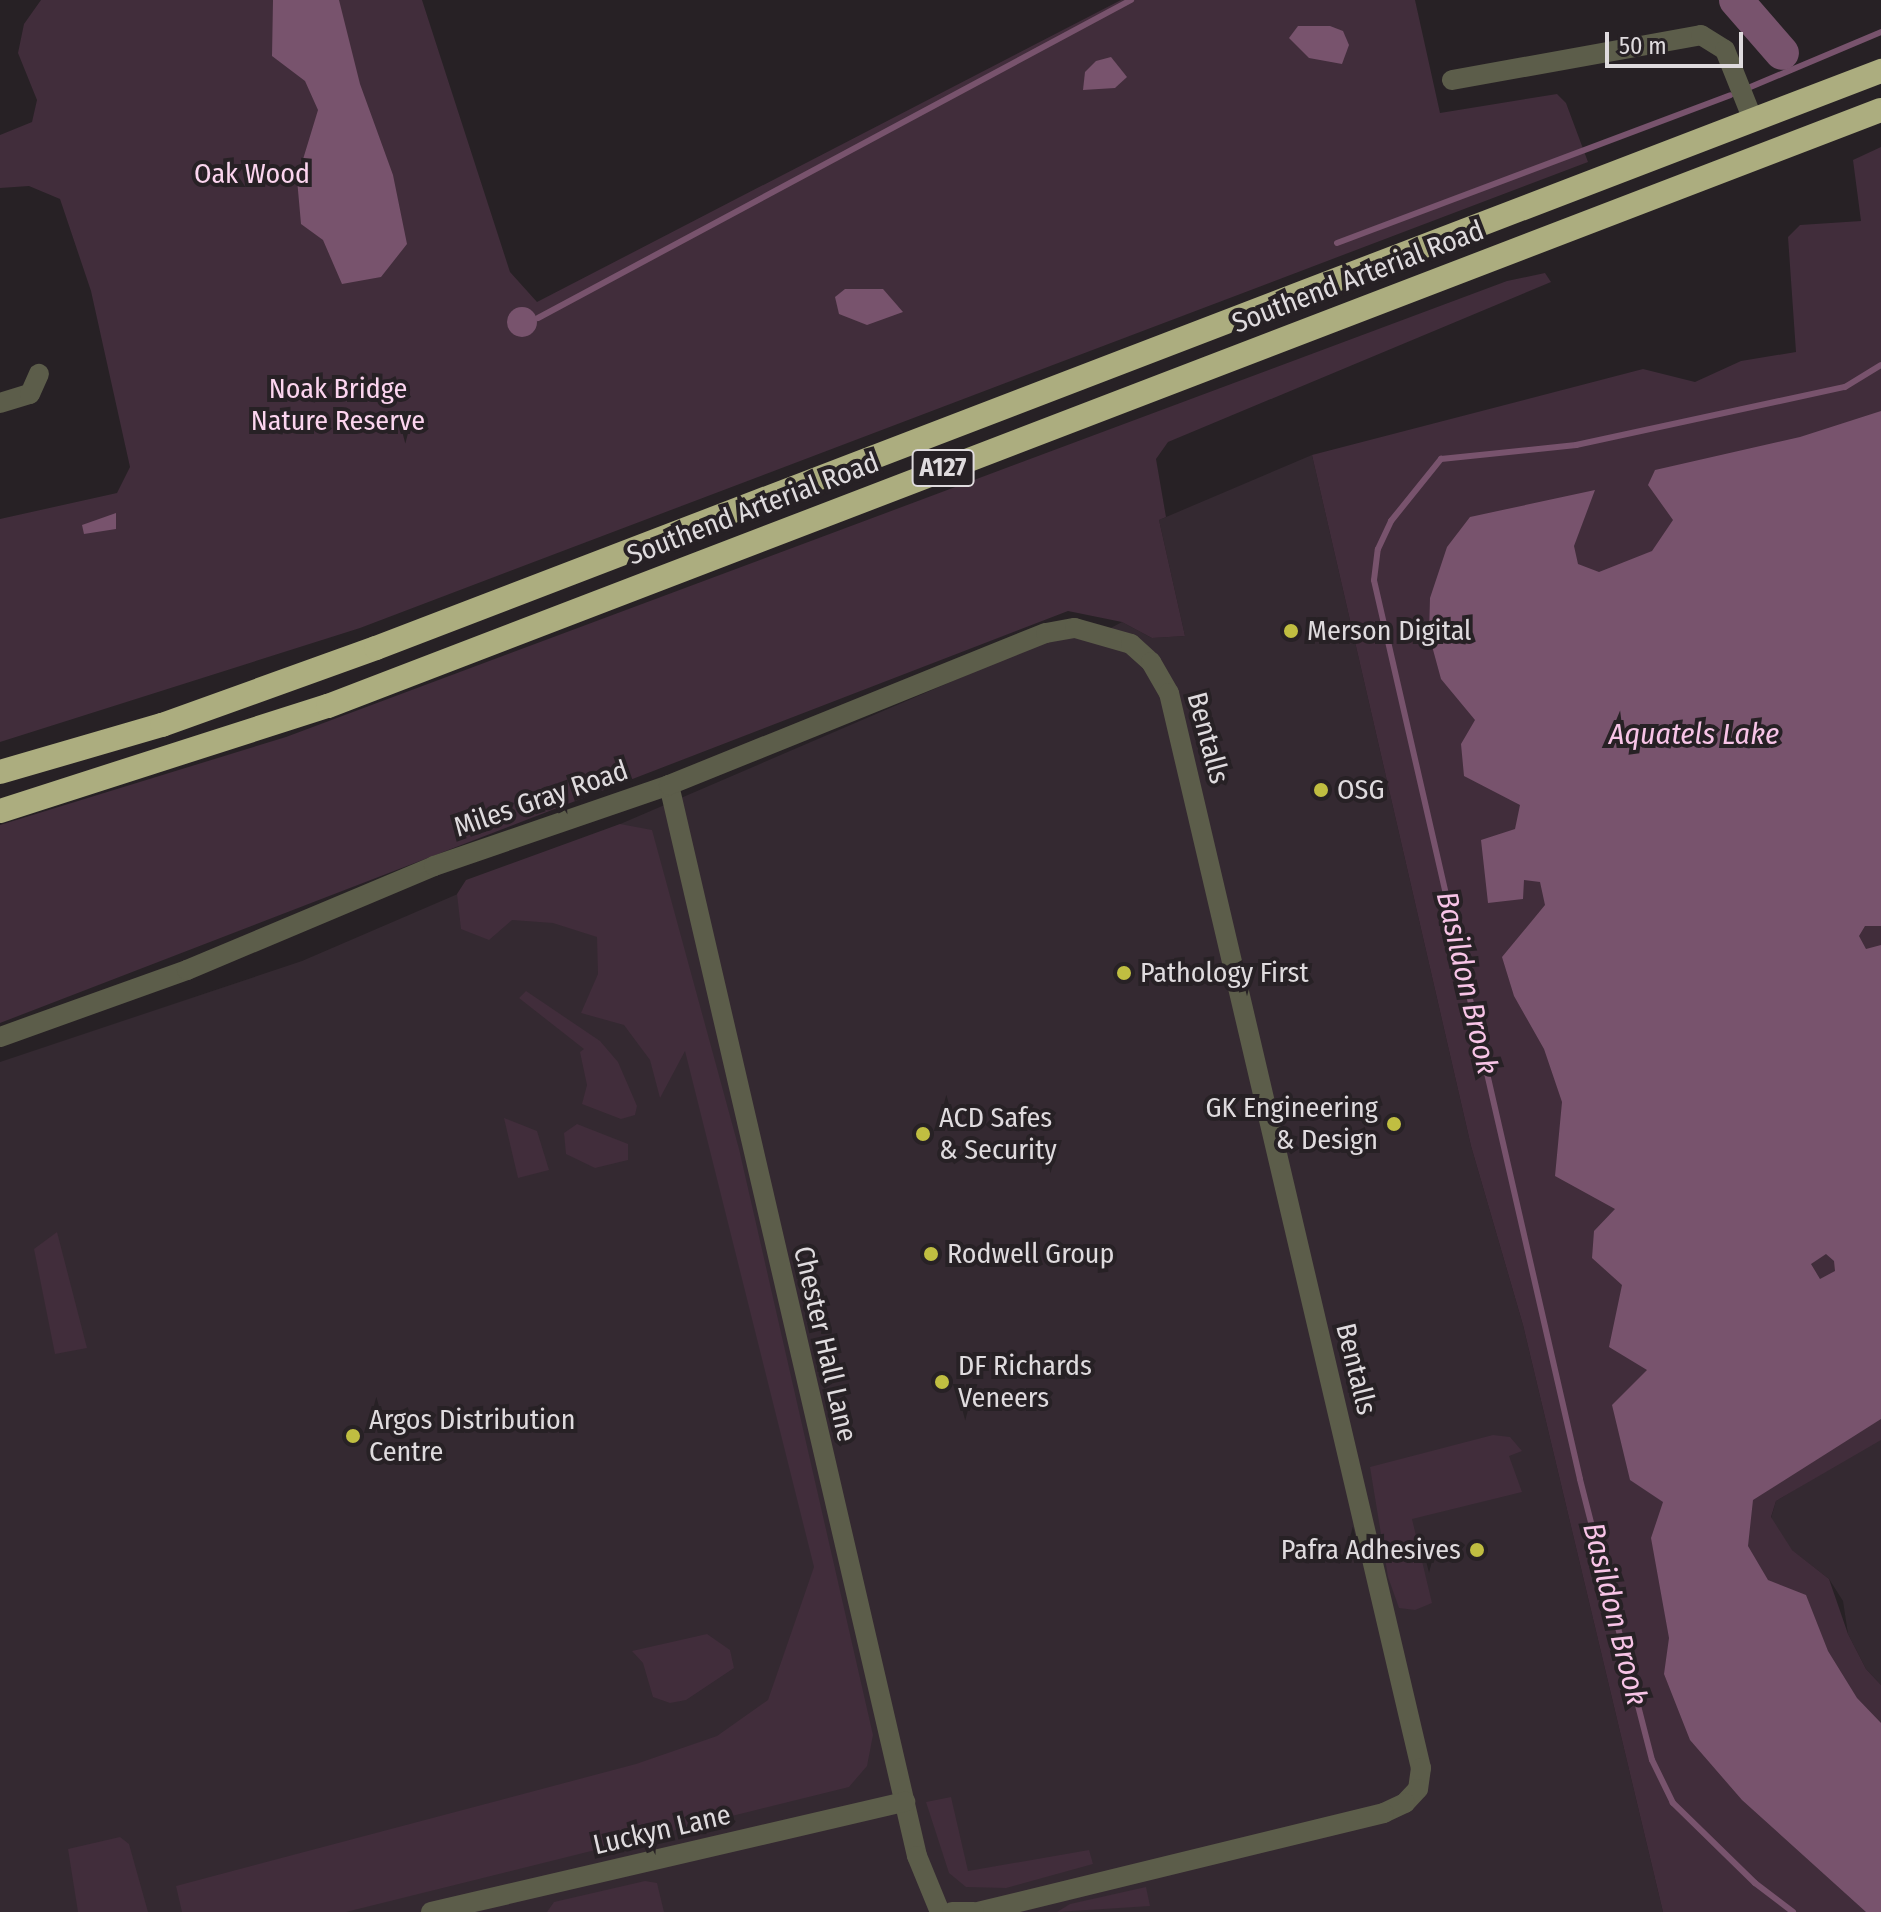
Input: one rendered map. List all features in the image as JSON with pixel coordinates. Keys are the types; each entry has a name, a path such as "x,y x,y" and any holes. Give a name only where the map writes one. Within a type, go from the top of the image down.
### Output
{"highway":[{"name":"Southend Arterial Road","path":"0,772 162,725 376,648 1881,70"},
{"name":"Southend Arterial Road","path":"0,811 328,706 1881,110"}],"street":[{"path":"1452,80 1701,35 1725,50 1753,120"},
{"path":"0,403 30,394 39,374"},
{"name":"Miles Gray Road","path":"0,1037 187,970 434,866 669,785 1046,633 1075,628 1103,632"},
{"name":"Bentalls","path":"952,1912 977,1912 1066,1893 1152,1867 1384,1813 1405,1803 1418,1789 1421,1768 1169,693 1151,662 1131,644 1103,632"},
{"name":"Chester Hall Lane","path":"669,785 917,1856 940,1912"},
{"name":"Luckyn Lane","path":"431,1912 905,1802"},
{"name":"Bentalls","path":"1038,1912 1066,1893"}],"shaded area":[{"path":"1312,455 1471,1146 1523,1325 1663,1912 0,1912 0,1062 302,961 1048,640 1103,632 1122,622 1152,638 1185,636 1159,520"},
{"path":"1881,1438 1881,1685 1866,1669 1848,1634 1843,1601 1829,1579 1776,1538 1771,1518 1776,1501"}],"green space":[{"name":"Noak Bridge Nature Reserve","path":"41,0 422,0 510,272 537,302 1121,0 1415,0 1440,113 1557,94 1566,103 1588,162 360,628 0,742 0,519 117,493 130,467 91,291 60,199 29,186 0,188 0,135 32,122 37,100 18,53 24,24"},
{"name":"Aquatels Lake","path":"1881,147 1881,1440 1776,1501 1771,1517 1792,1550 1829,1579 1848,1634 1866,1669 1881,1685 1881,1912 1663,1912 1523,1325 1471,1146 1312,455 1643,369 1695,382 1741,361 1796,352 1788,237 1800,225 1861,221 1853,160"},
{"path":"1545,273 1551,282 1168,442 1156,459 1166,517 1159,520 1185,636 1152,638 1122,622 1068,611 0,1023 0,825 286,737 1507,281"},
{"path":"620,824 652,830 739,1149 873,1735 867,1766 849,1787 346,1912 182,1912 176,1886 636,1764 717,1736 768,1700 814,1567 685,1051 660,1098 650,1060 624,1025 581,1013 598,974 597,937 553,923 512,920 489,940 461,929 457,894 466,880"},
{"path":"526,991 600,1041 618,1062 637,1106 635,1115 621,1119 582,1104 587,1085 580,1052 584,1049 519,998"},
{"path":"504,1118 537,1131 549,1170 518,1178"},
{"path":"577,1124 628,1144 628,1160 595,1168 566,1154 564,1133"},
{"path":"57,1232 87,1348 55,1354 34,1249"},
{"path":"1493,1435 1510,1437 1522,1451 1509,1456 1522,1492 1412,1519 1432,1603 1415,1610 1399,1608 1388,1577 1370,1467"},
{"path":"707,1634 730,1650 734,1668 686,1700 670,1703 653,1697 643,1663 632,1651"},
{"path":"951,1797 968,1871 1089,1850 1093,1864 1006,1888 966,1887 949,1873 926,1802"},
{"path":"120,1837 129,1844 148,1912 78,1912 68,1849"},
{"path":"645,1881 657,1883 664,1912 547,1912 554,1902"},
{"path":"1146,1887 1150,1906 1057,1912 1070,1904"}],"water":[{"path":"273,0 339,0 360,84 393,175 407,244 381,277 342,284 323,240 301,224 297,179 318,110 305,81 272,56"},
{"path":"1298,26 1330,26 1343,31 1349,45 1342,64 1309,58 1289,38"},
{"path":"1111,57 1127,77 1115,88 1083,90 1085,72 1096,61"},
{"path":"845,289 883,289 903,312 867,325 839,314 835,297"},
{"path":"522,307 533,311 537,322 533,333 522,337 511,333 507,322 511,311"},
{"name":"Aquatels Lake","path":"1881,411 1881,926 1865,926 1859,936 1866,949 1881,945 1881,1419 1753,1500 1748,1546 1768,1580 1806,1595 1828,1651 1857,1698 1881,1723 1881,1912 1866,1912 1742,1800 1690,1740 1664,1674 1669,1638 1651,1538 1663,1502 1630,1480 1612,1405 1647,1370 1609,1347 1622,1285 1592,1258 1594,1231 1615,1209 1555,1176 1562,1102 1544,1049 1514,996 1502,957 1545,905 1540,882 1524,880 1523,899 1488,903 1481,840 1515,829 1520,805 1464,776 1461,744 1475,720 1441,679 1429,635 1430,598 1447,547 1470,517 1595,490 1574,546 1578,564 1599,572 1652,551 1673,520 1648,485 1655,470 1800,437","holes":["1826,1254 1834,1261 1835,1271 1820,1279 1811,1264"]},
{"path":"116,513 116,529 84,534 82,525"}],"waterway":[{"path":"538,318 1131,0"},
{"name":"Basildon Brook","path":"1736,0 1782,53"},
{"path":"1748,88 1881,32"},
{"path":"1337,243 1730,95"},
{"name":"Basildon Brook","path":"1793,1912 1755,1883 1673,1803 1652,1760 1580,1479 1374,580 1378,549 1391,521 1441,459 1576,445 1845,387 1881,365"}],"place":[{"name":"Merson Digital","path":"1291,631"},
{"name":"OSG","path":"1321,790"},
{"name":"Pathology First","path":"1124,973"},
{"name":"GK Engineering & Design","path":"1394,1124"},
{"name":"ACD Safes & Security","path":"923,1134"},
{"name":"Rodwell Group","path":"931,1254"},
{"name":"DF Richards Veneers","path":"942,1382"},
{"name":"Argos Distribution Centre","path":"353,1436"},
{"name":"Pafra Adhesives","path":"1477,1550"}],"park label":[{"name":"Oak Wood","path":"252,174"}]}
